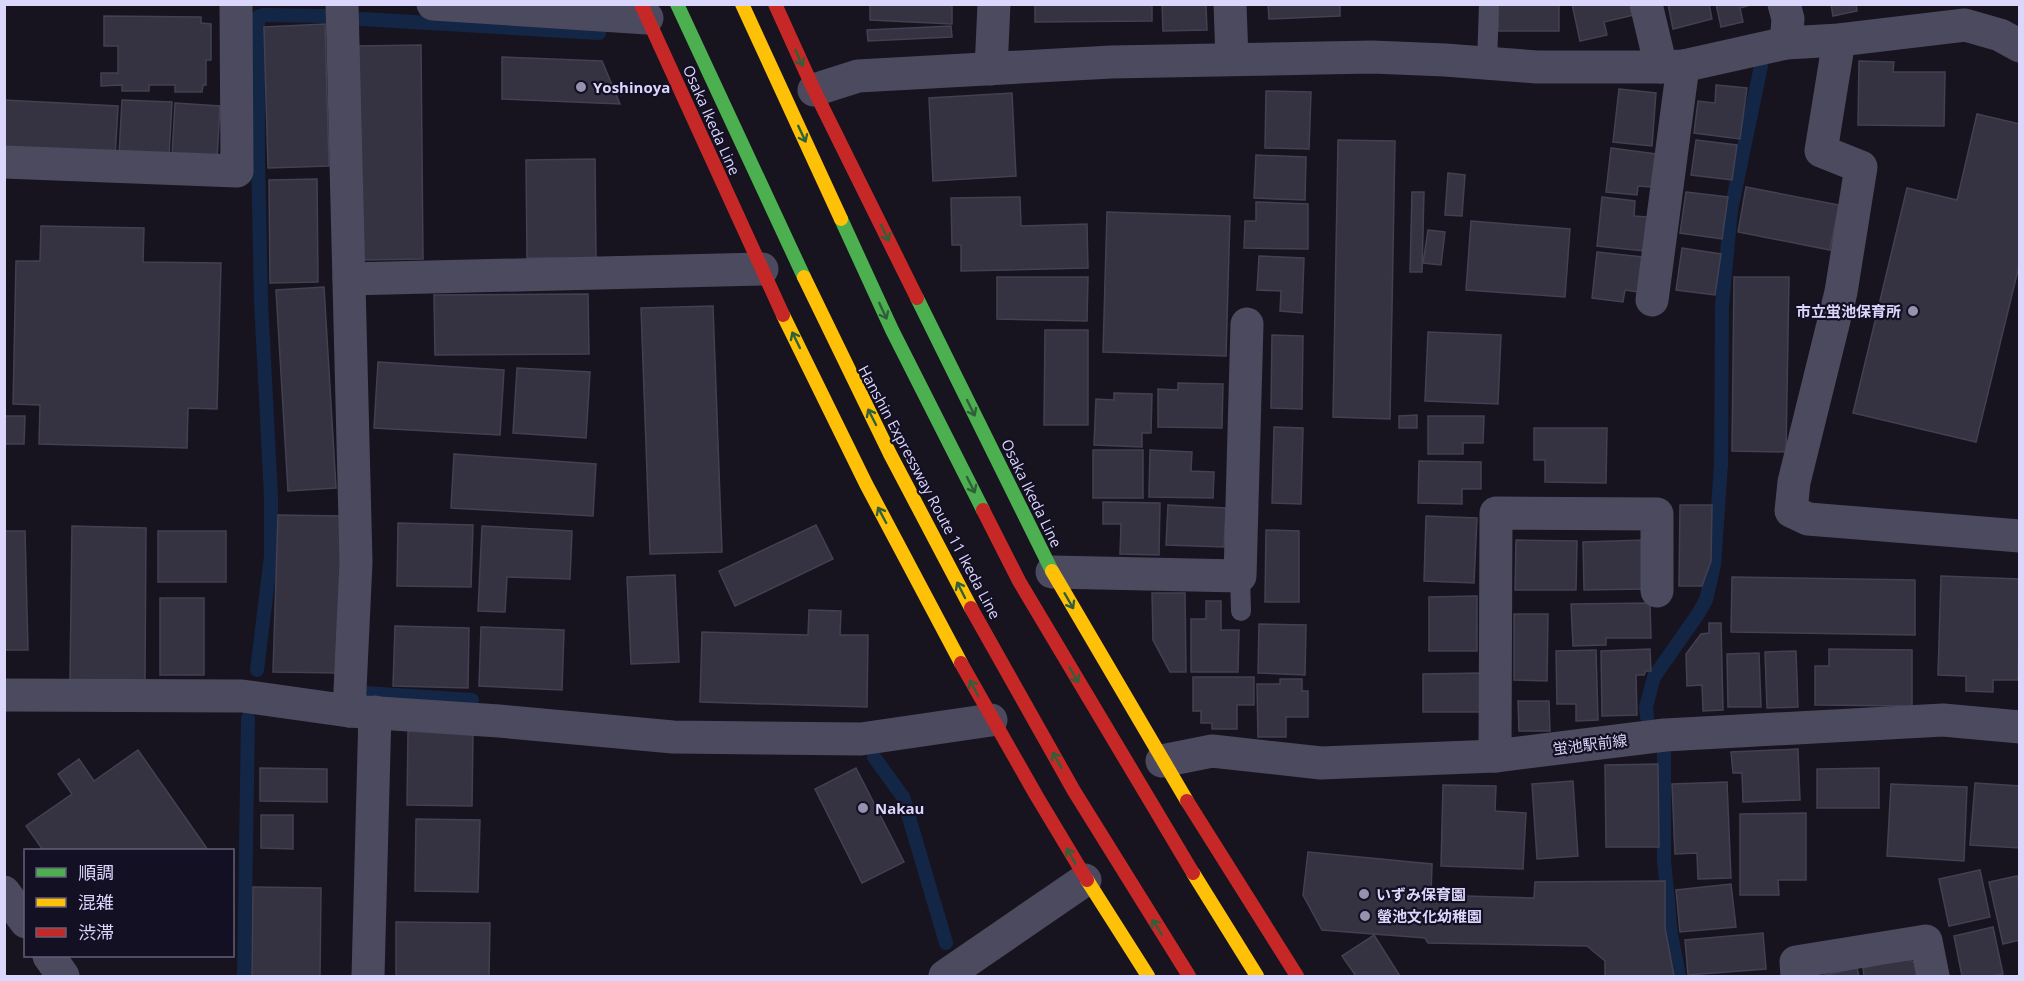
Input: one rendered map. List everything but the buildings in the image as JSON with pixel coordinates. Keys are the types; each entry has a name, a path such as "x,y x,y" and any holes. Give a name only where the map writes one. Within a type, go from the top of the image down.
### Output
{"main road":[{"name":"Hanshin Expressway Route 11 Ikeda Line","path":"677,4 848,371 967,601 1114,860 1189,976"},
{"path":"742,4 892,330 1019,581 1162,824 1257,976"},
{"name":"Osaka Ikeda Line","path":"775,4 814,90 1052,572 1162,761 1296,976"},
{"name":"Osaka Ikeda Line","path":"644,11 762,269 866,484 991,720 1085,880 1148,976"}],"street":[{"path":"4,162 237,171 236,4"},
{"path":"342,4 368,976"},
{"path":"433,4 644,11"},
{"path":"991,69 994,4"},
{"path":"1230,4 1232,59"},
{"path":"1647,4 1672,67 1652,300"},
{"path":"1784,4 1788,19 1786,43"},
{"path":"814,90 858,76 1111,62 1372,57 1537,67 1672,67 1786,43 1839,40 1963,15 2019,46"},
{"path":"1839,40 1821,151 1861,167 1841,292 1794,482 1791,511 1808,519 2019,536"},
{"path":"349,279 762,269"},
{"path":"1052,572 1240,576 1246,324"},
{"path":"1495,756 1496,513 1657,514 1657,591"},
{"path":"4,694 242,696 362,712 499,721 672,737 861,739 991,720"},
{"name":"蛍池駅前線","path":"1162,761 1212,751 1322,763 1495,756 1665,735 1943,720 2019,727"},
{"path":"945,976 1085,880"},
{"path":"4,892 24,919"},
{"path":"1797,976 1796,962 1926,941 1933,976"},
{"path":"50,957 63,976"}],"lane":[{"path":"1487,64 1489,4"},
{"path":"1240,576 1240,611"}],"waterway":[{"path":"257,670 271,556 271,497 261,301 258,17 263,15 325,16"},
{"path":"362,19 599,33"},
{"path":"1647,717 1646,707 1654,677 1706,600 1714,565 1721,464 1722,306 1731,210 1761,66"},
{"path":"365,693 472,700"},
{"path":"244,976 248,718"},
{"path":"1664,751 1664,860 1671,934 1679,976"},
{"path":"874,757 903,797 946,943"}],"traffic: fast":[{"path":"677,4 804,277"},
{"path":"841,219 892,330 983,510"},
{"path":"917,298 1052,571"}],"traffic: slow":[{"path":"742,4 841,219"},
{"path":"804,277 890,454 971,608"},
{"path":"783,315 866,484 961,663"},
{"path":"1052,571 1187,801"},
{"path":"1193,873 1257,976"},
{"path":"1087,880 1148,976"}],"traffic: jam":[{"path":"641,4 783,315"},
{"path":"775,4 814,90 917,298"},
{"path":"983,510 1019,581 1193,873"},
{"path":"971,608 1074,791 1189,976"},
{"path":"961,663 1087,880"},
{"path":"1187,801 1297,976"}],"place":[{"name":"Yoshinoya","path":"581,87"},
{"name":"市立蛍池保育所","path":"1913,311"},
{"name":"Nakau","path":"863,808"},
{"name":"いずみ保育園","path":"1364,894"},
{"name":"螢池文化幼稚園","path":"1365,916"}]}
